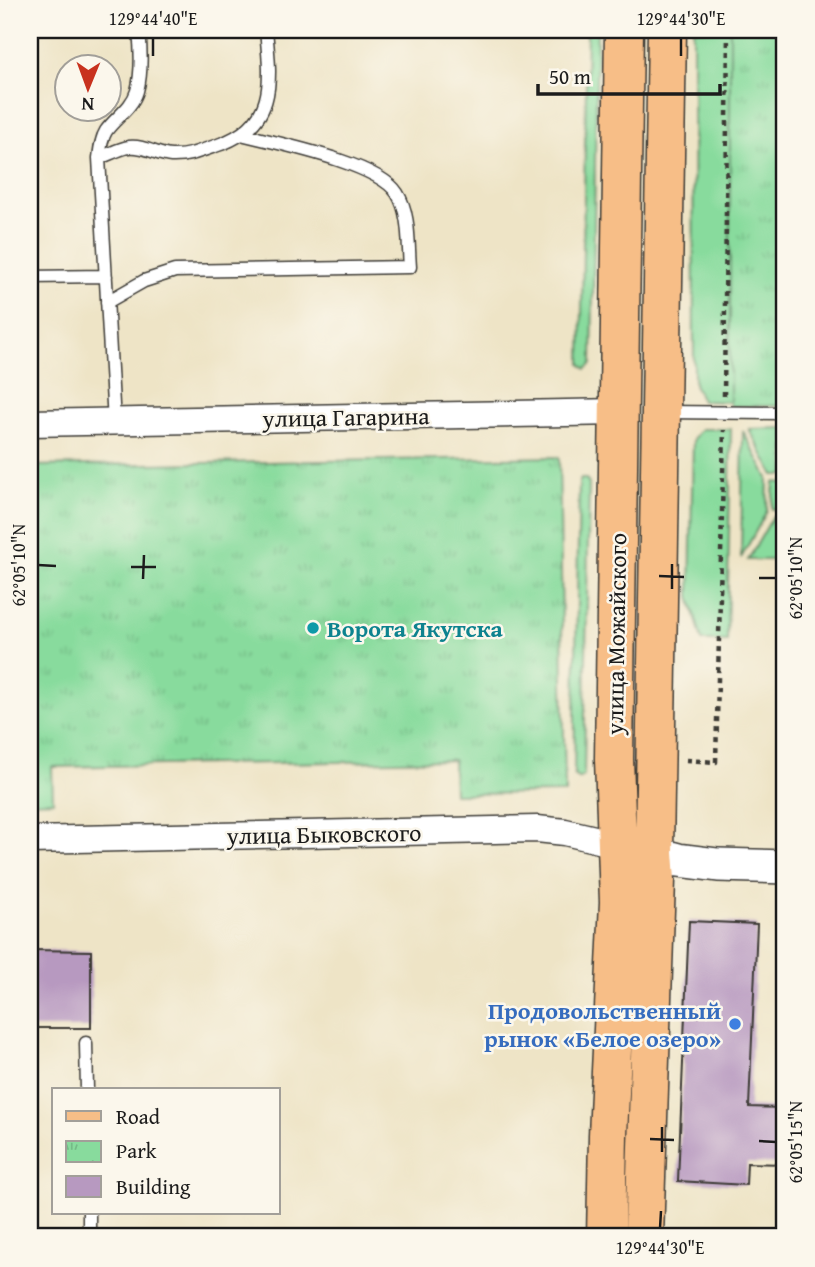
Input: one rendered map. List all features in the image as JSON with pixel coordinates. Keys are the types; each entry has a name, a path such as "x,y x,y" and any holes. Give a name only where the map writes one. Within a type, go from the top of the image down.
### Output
{"main road":[{"name":"улица Можайского","path":"606,1237 619,902 614,759 624,30"},
{"name":"улица Можайского","path":"644,1237 656,880 654,853 667,30"},
{"name":"улица Гагарина","path":"619,412 662,412"}],"street":[{"name":"улица Гагарина","path":"30,423 619,412"},
{"name":"улица Быковского","path":"30,840 537,830 565,832 616,844"},
{"path":"616,844 678,860 718,865 785,867"}],"lane":[{"path":"114,422 99,158 100,145 106,132 123,114 136,93 141,47 139,30"},
{"path":"99,158 129,147 169,156 190,155 229,141 250,128 265,107 270,78 266,30"},
{"path":"107,302 144,282 175,271 410,267 404,208 396,191 384,179 348,164 241,134"},
{"path":"30,277 106,276"},
{"path":"662,412 785,413"},
{"path":"86,1043 87,1088"},
{"path":"89,1214 89,1237"}],"path":[{"path":"657,759 716,762 724,412 728,30"}],"green space":[{"path":"587,30 597,30 592,364 586,369 581,364"},
{"path":"693,30 733,30 732,402 702,401 694,384"},
{"path":"730,30 785,30 785,406 730,406"},
{"path":"785,428 785,475 774,475 749,429"},
{"path":"701,429 731,429 727,641 702,641 690,596 693,439"},
{"path":"743,431 768,478 767,511 741,558"},
{"name":"Ворота Якутска","path":"559,457 565,793 454,794 453,760 52,767 53,801 30,802 30,466"},
{"path":"581,479 586,479 589,484 584,775 579,779 574,775"},
{"path":"774,482 785,483 785,509 772,509"},
{"path":"785,515 785,560 748,560 773,516"}],"building":[{"name":"Продовольственный рынок «Белое озеро»","path":"689,921 757,924 749,1107 785,1108 785,1164 747,1163 746,1185 678,1181"},
{"path":"30,950 91,951 91,1028 30,1028"}],"place":[{"name":"Ворота Якутска","path":"313,628"},
{"name":"Продовольственный рынок «Белое озеро»","path":"735,1024"}]}
